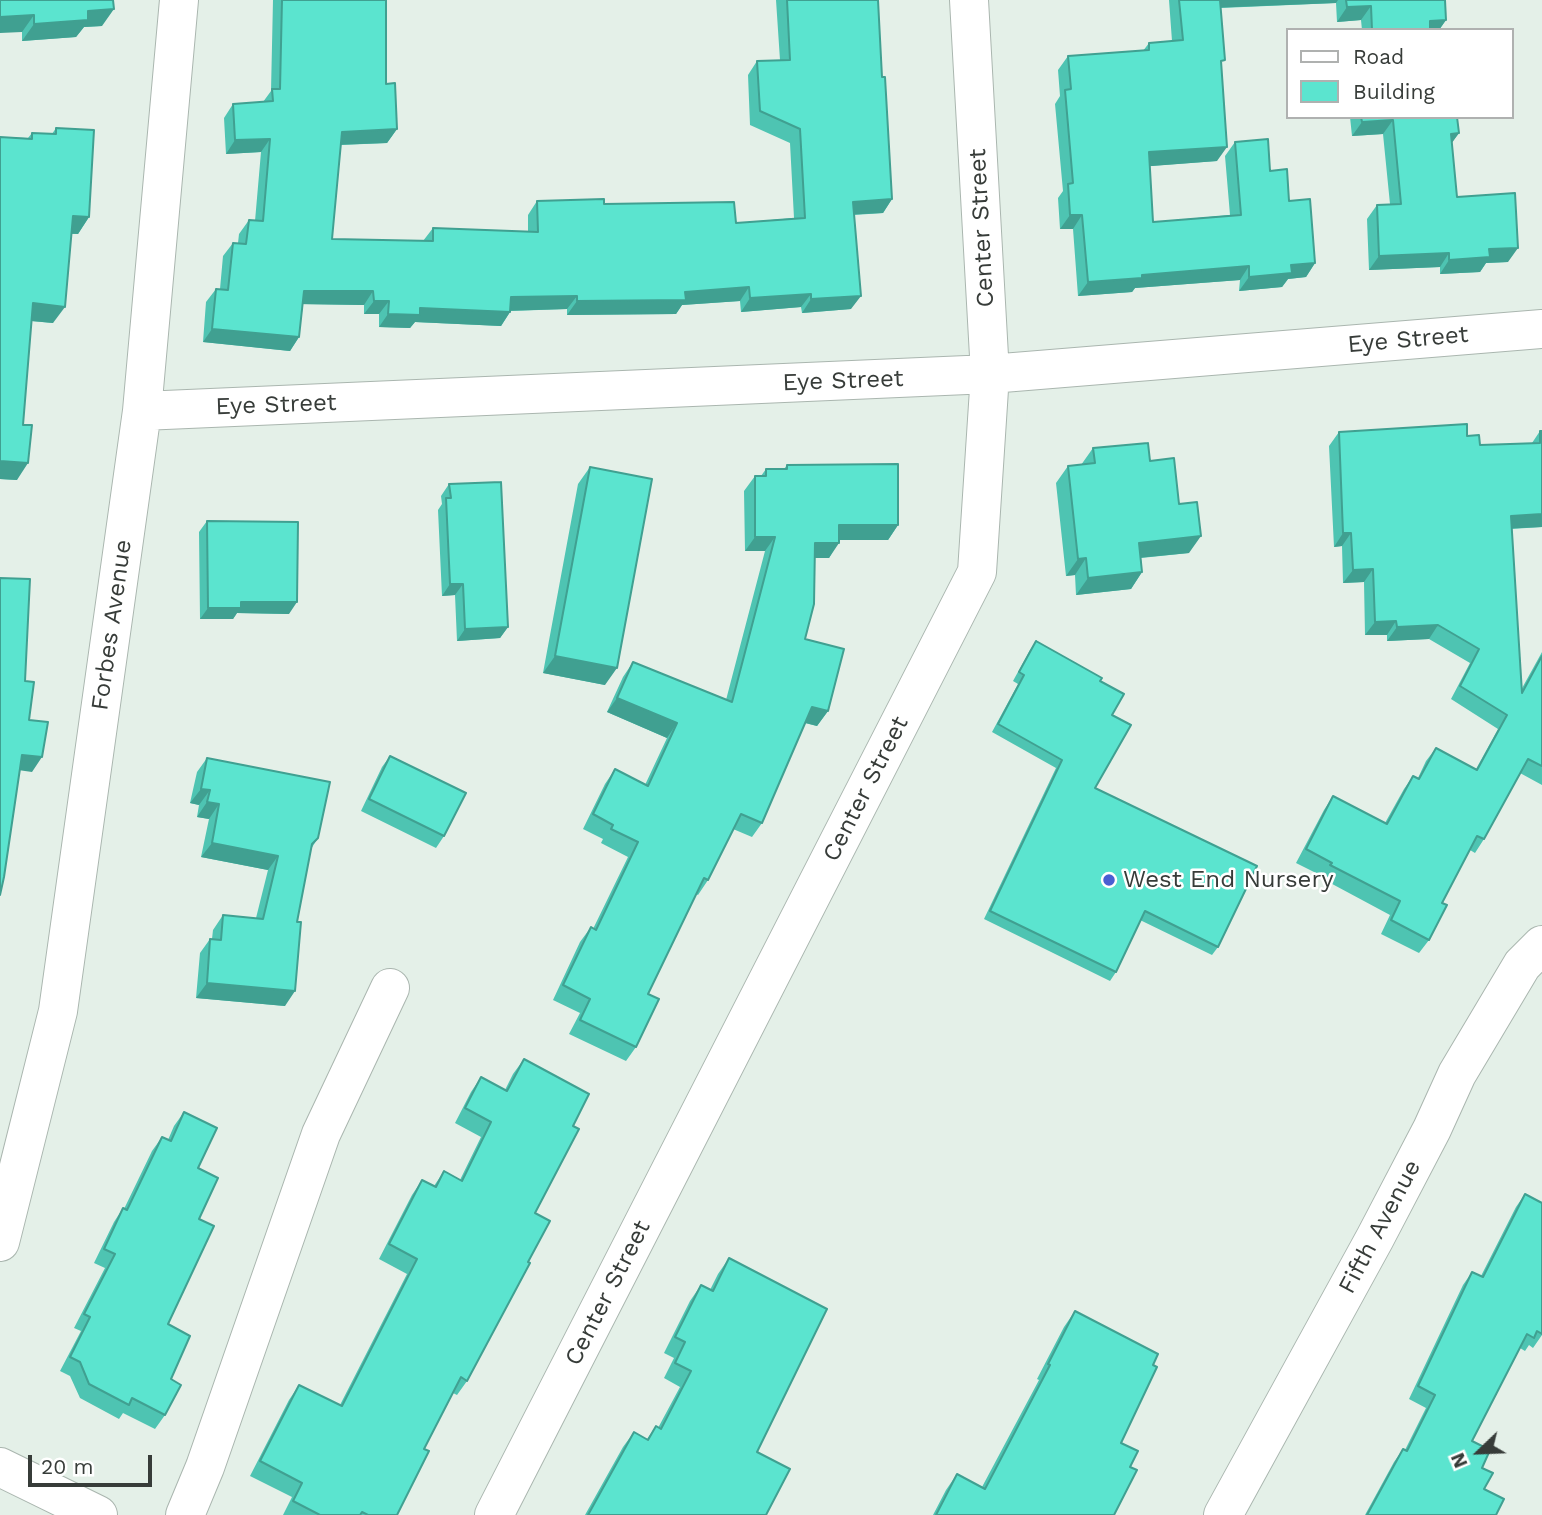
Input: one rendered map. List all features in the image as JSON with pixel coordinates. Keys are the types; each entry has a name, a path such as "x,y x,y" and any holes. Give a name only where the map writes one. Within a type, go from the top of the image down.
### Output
{"street":[{"name":"Forbes Avenue","path":"0,1242 58,1012 142,411 179,0"},
{"name":"Center Street","path":"494,1515 977,572 990,374 969,0"},
{"name":"Eye Street","path":"142,411 990,374 1542,329"},
{"name":"Fifth Avenue","path":"1223,1515 1375,1238 1432,1129 1457,1074 1522,965 1542,945"},
{"path":"185,1515 209,1456 321,1134 390,988"},
{"path":"0,1467 98,1515"}],"building":[{"path":"0,0 113,0 114,9 88,11 88,20 34,24 34,15 0,17"},
{"path":"282,0 386,0 386,84 395,83 397,129 342,132 332,239 433,241 433,228 538,232 537,201 604,199 604,204 734,202 736,223 805,218 800,129 760,111 757,61 790,60 787,0 878,0 892,199 853,202 861,296 811,299 811,294 750,298 749,287 685,292 686,300 577,301 577,296 511,297 510,312 420,308 420,315 388,314 389,301 374,301 373,291 304,291 299,337 212,329 216,289 228,290 233,243 246,244 249,220 263,221 270,139 235,140 233,104 273,101 272,89 280,89"},
{"path":"1179,0 1220,0 1225,60 1221,61 1227,147 1149,152 1153,222 1241,215 1235,142 1268,139 1270,171 1287,169 1289,201 1310,199 1315,263 1291,265 1292,273 1249,277 1249,266 1088,282 1082,215 1070,215 1068,184 1073,183 1065,90 1071,89 1068,56 1149,50 1149,43 1183,40"},
{"path":"1346,0 1445,0 1446,20 1430,21 1430,28 1372,28 1371,6 1347,7"},
{"path":"1361,119 1457,119 1459,133 1451,134 1457,197 1515,193 1518,248 1489,249 1490,257 1449,260 1449,253 1379,256 1377,205 1401,204 1393,120 1362,122"},
{"path":"56,128 94,130 89,217 73,216 65,307 33,303 23,425 32,425 28,463 0,461 0,137 32,139 32,133 56,134"},
{"path":"1467,424 1467,436 1479,435 1480,445 1540,443 1542,431 1542,514 1511,516 1522,693 1542,656 1542,766 1528,759 1484,839 1477,836 1442,903 1447,905 1429,940 1391,920 1400,901 1330,865 1332,863 1306,849 1333,796 1387,824 1413,776 1419,779 1436,748 1477,770 1507,715 1460,686 1479,649 1438,625 1397,627 1396,621 1375,622 1373,569 1353,570 1351,533 1343,533 1339,432"},
{"path":"1148,443 1150,461 1174,458 1179,504 1197,502 1201,536 1139,543 1142,572 1088,578 1086,558 1078,559 1068,466 1095,463 1093,448"},
{"path":"898,464 898,525 839,525 839,543 815,543 814,604 805,639 844,649 828,711 812,707 762,823 741,814 708,880 704,878 648,994 659,999 636,1047 580,1020 590,999 563,985 591,927 596,930 638,842 611,829 613,825 593,814 615,769 648,786 677,723 617,698 633,662 732,702 775,537 755,537 755,476 766,476 766,469 787,469 787,465"},
{"path":"590,467 652,479 617,668 555,656"},
{"path":"501,482 508,627 465,629 463,584 450,584 446,498 451,498 449,484"},
{"path":"207,521 298,522 297,602 241,602 241,608 208,608"},
{"path":"0,578 30,579 25,681 34,682 29,720 48,722 42,757 22,755 0,895"},
{"path":"1036,641 1102,678 1100,681 1124,694 1112,715 1131,725 1095,788 1257,866 1218,947 1145,911 1116,972 990,911 1062,760 998,724 1024,675 1019,672"},
{"path":"390,756 466,793 444,836 369,799"},
{"path":"207,758 330,782 318,838 312,844 297,922 301,922 295,991 207,983 210,939 221,940 223,915 263,919 278,856 212,843 219,804 207,802 210,790 201,789"},
{"path":"524,1059 589,1094 573,1126 579,1129 535,1213 550,1221 467,1381 461,1377 424,1449 429,1451 397,1515 368,1515 362,1512 360,1515 320,1515 293,1501 302,1483 260,1461 299,1385 342,1406 417,1259 389,1244 422,1180 436,1187 444,1171 462,1181 491,1122 465,1108 481,1077 507,1091"},
{"path":"184,1112 217,1128 198,1168 218,1178 199,1219 214,1226 168,1324 190,1336 171,1379 181,1385 165,1415 132,1398 129,1405 89,1384 80,1362 70,1357 90,1317 84,1314 115,1254 104,1249 123,1208 127,1210 162,1137 171,1141"},
{"path":"1525,1194 1542,1203 1542,1334 1537,1331 1534,1338 1527,1334 1472,1441 1490,1450 1482,1468 1493,1473 1484,1489 1504,1499 1496,1515 1367,1515 1403,1449 1407,1451 1435,1395 1418,1386 1472,1272 1483,1277"},
{"path":"729,1258 827,1309 757,1452 790,1469 766,1515 588,1515 634,1432 648,1440 656,1426 661,1429 691,1371 675,1363 685,1342 675,1337 701,1285 713,1291"},
{"path":"1075,1311 1158,1354 1153,1365 1157,1367 1121,1443 1138,1451 1130,1467 1137,1470 1114,1515 936,1515 957,1474 985,1489"}],"place":[{"name":"West End Nursery","path":"1109,880"}]}
